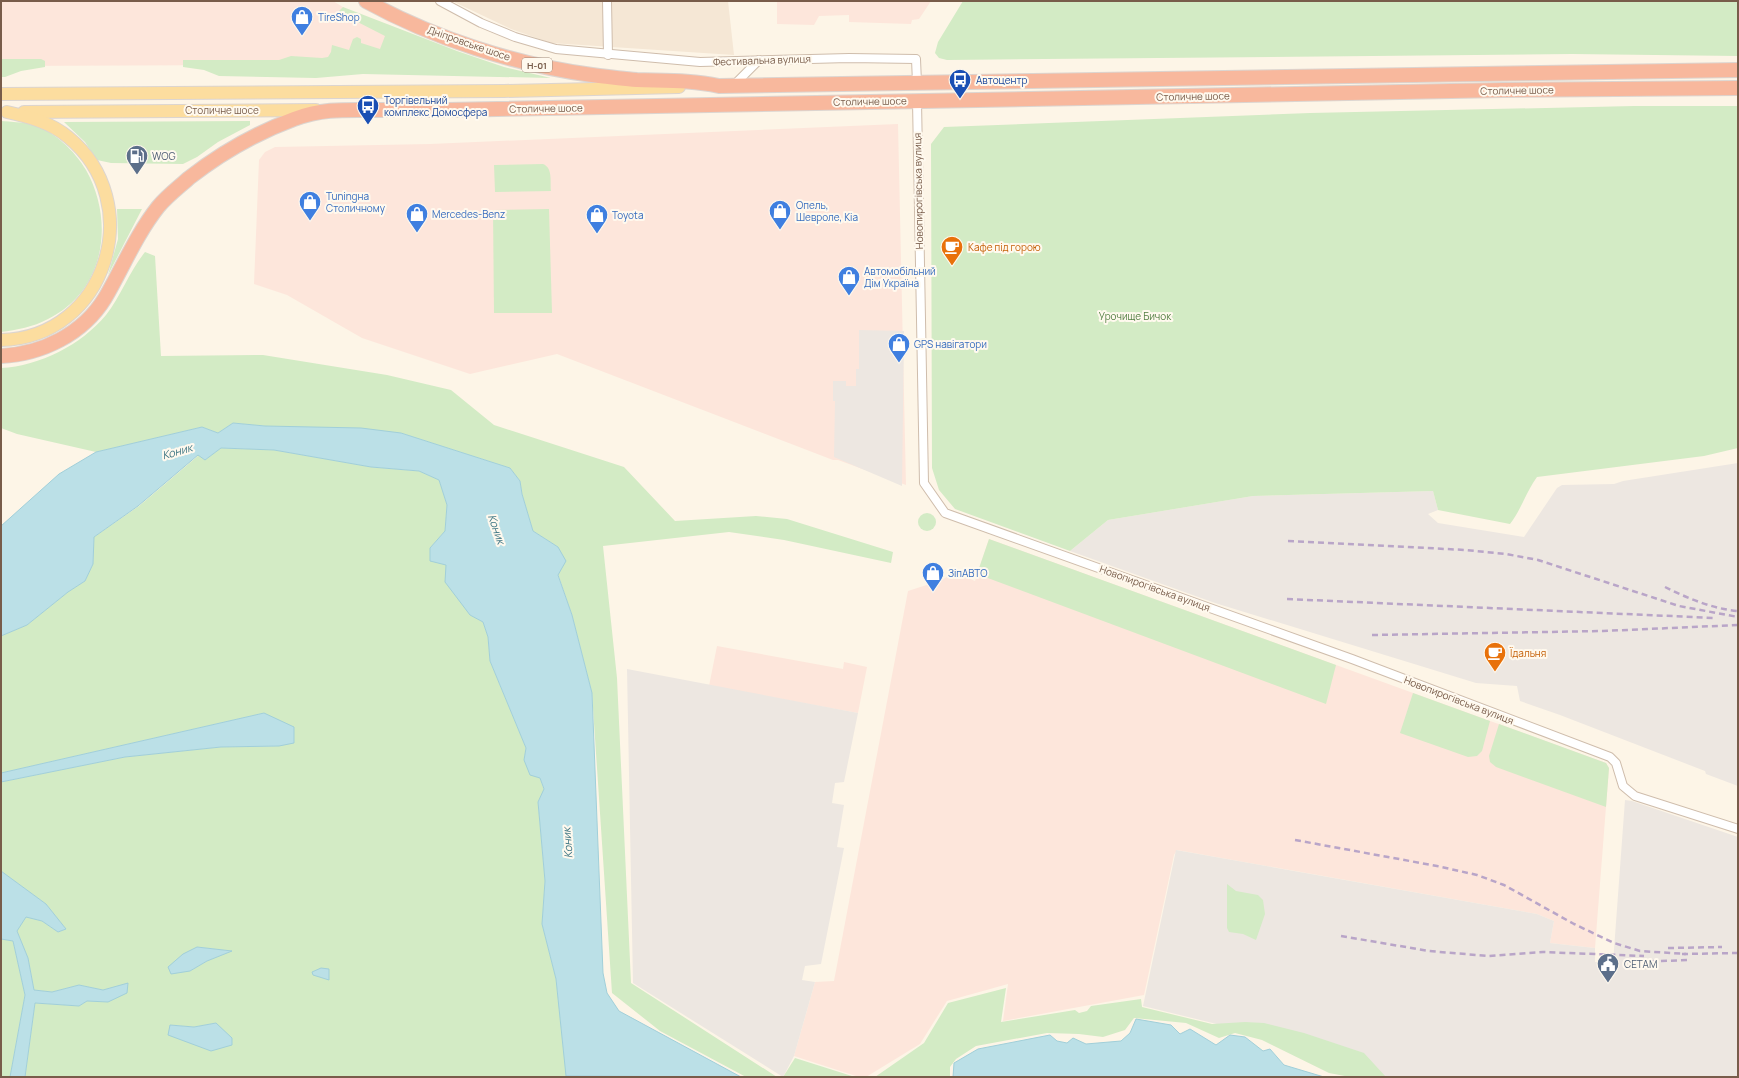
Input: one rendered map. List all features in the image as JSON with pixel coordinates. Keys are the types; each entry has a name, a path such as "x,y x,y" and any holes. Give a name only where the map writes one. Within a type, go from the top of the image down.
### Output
{"highway":[{"name":"Дніпровське шосе","path":"366,1 445,37 489,52 538,65 598,76 636,80 687,81 718,86"},
{"name":"Столичне шосе","path":"718,86 1738,70"},
{"name":"Столичне шосе","path":"327,110 455,110 1495,90 1738,88"},
{"path":"1,356 36,351 75,331 104,300 132,245 143,227 159,206 177,188 215,158 233,147 275,126 296,118 327,110"}],"main road":[{"name":"Столичне шосе","path":"1,94 504,92 718,86"},
{"name":"Столичне шосе","path":"4,112 327,110"},
{"path":"1,340 30,336 49,328 78,308 90,293 100,276 108,253 110,226 108,204 99,177 87,157 78,147 68,137 40,120 4,112"}],"street":[{"name":"Фестивальна вулиця","path":"440,1 481,23 535,44 556,49 608,55 700,62 849,58 916,58 917,83"},
{"path":"607,1 608,55"},
{"path":"733,86 759,60"},
{"name":"Новопирогівська вулиця","path":"917,100 924,483 945,513 1352,659 1610,757 1616,762 1623,786 1635,796 1738,829"}],"shaded area":[{"path":"1,1 333,1 389,35 380,71 286,65 1,66"},
{"path":"452,1 728,1 734,55 551,43 511,29"},
{"path":"777,1 931,1 919,19 912,20 911,24 849,22 849,15 819,16 814,25 777,24"},
{"path":"898,124 906,485 838,460 833,460 557,354 470,374 362,338 287,295 254,284 259,160 265,152 275,147 430,144"},
{"path":"859,330 904,331 902,486 834,457 835,401 833,401 833,381 846,381 846,386 856,386 856,369 859,369"},
{"path":"1738,463 1738,786 1706,774 1705,771 1520,701 1517,686 1476,683 1215,603 1070,551 1108,520 1253,496 1433,491 1438,510 1428,514 1438,523 1524,537 1557,488 1562,485 1614,484 1623,481"},
{"path":"989,539 1606,763 1609,768 1595,948 1550,943 1554,921 1537,914 1177,850 1174,855 1144,995 1003,1021 1008,984 947,1001 920,1044 866,1077 859,1077 794,1056 815,982 834,981 908,591 942,580 954,572 975,581"},
{"path":"717,646 843,669 844,662 867,667 858,713 709,686"},
{"path":"627,669 858,713 844,782 835,783 832,803 844,805 837,847 844,848 821,964 805,966 802,980 815,982 794,1056 783,1077 633,983"},
{"path":"1625,800 1632,801 1738,837 1738,1077 1379,1077 1229,1027 1143,1006 1176,850 1537,914 1554,921 1550,943 1595,948 1595,962 1598,962 1598,966 1613,963"}],"green space":[{"path":"963,1 1738,1 1738,56 1572,54 947,60 939,58 935,53 938,42"},
{"path":"343,7 457,51 504,67 551,78 363,74 316,78 219,76 204,70 183,67 183,60 279,60 291,56 328,57 331,52 332,45 349,50 353,39 357,37 361,39 361,43 380,49 385,36 340,13 339,11"},
{"path":"1,59 41,59 45,61 45,67 21,71 1,77"},
{"name":"Урочище Бичок","path":"1634,106 1738,106 1738,448 1704,456 1537,477 1510,524 1438,510 1433,491 1253,496 1108,520 1070,551 955,509 939,490 932,468 931,144 944,127 1310,113"},
{"path":"1,121 28,123 39,127 55,136 70,149 86,170 95,190 100,211 102,233 99,254 93,273 82,291 67,307 37,324 1,332"},
{"path":"250,121 250,125 218,142 197,157 183,164 111,163 97,160 85,142 64,122"},
{"path":"543,164 550,172 551,191 495,192 494,165"},
{"path":"117,209 142,209 108,275 118,239"},
{"path":"549,209 552,313 494,313 493,210"},
{"path":"145,252 155,256 161,356 263,355 387,375 451,390 494,425 624,467 675,521 756,516 787,519 893,552 891,563 784,540 729,532 603,546 617,678 631,983 777,1077 746,1077 660,1031 612,993 592,693 572,615 558,574 558,547 533,531 522,494 520,481 510,468 401,433 233,423 218,433 202,427 96,452 17,434 1,428 1,368 30,363 45,358 59,352 85,336 96,326 111,308"},
{"path":"221,448 274,450 371,467 419,471 439,480 447,505 445,531 430,548 446,565 470,615 483,622 488,637 490,661 526,748 524,760 540,778 544,790 538,802 545,881 542,924 556,979 567,1077 25,1077 35,1003 79,1006 87,1001 108,1002 128,984 103,990 79,985 52,992 34,990 28,958 17,931 26,916 42,921 58,932 66,929 46,904 1,871 1,782 125,757 221,747 279,746 264,713 1,773 1,636 27,625 68,592 85,581 93,564 94,537 139,506 199,455 205,460","holes":["197,947 231,951 207,961 190,971","216,1023 232,1044 170,1025 194,1027"]},
{"path":"923,513 931,513 936,518 934,529 931,531 923,531 918,526 918,518"},
{"path":"989,539 1336,665 1326,704 977,574"},
{"path":"1413,693 1490,721 1482,751 1477,756 1468,757 1400,733"},
{"path":"1499,724 1606,763 1609,768 1606,807 1496,767 1490,762 1489,756"},
{"path":"1227,884 1236,891 1258,895 1263,900 1265,914 1256,940 1243,934 1229,932 1227,928"},
{"path":"1,939 13,941 25,995 10,1077 1,1077"},
{"path":"1006,988 1001,1022 1075,1010 1079,1013 1087,1011 1091,1006 1141,999 1142,1007 1212,1024 1245,1022 1264,1023 1304,1033 1364,1053 1386,1077 1350,1077 1329,1073 1262,1040 1235,1033 1219,1038 1186,1023 1134,1018 1125,1030 1103,1037 1079,1034 1047,1033 976,1046 956,1059 950,1067 950,1077 875,1077 924,1043 948,1003"},
{"path":"795,1058 855,1077 783,1077"}],"water":[{"name":"Коник","path":"233,423 265,426 361,428 401,433 510,468 520,481 522,494 533,531 558,547 566,561 558,575 572,615 592,693 603,973 607,993 619,1011 741,1077 566,1076 556,979 542,924 545,881 538,802 544,789 540,778 530,775 524,760 526,748 490,661 488,637 483,622 470,615 445,582 446,565 430,561 430,548 445,531 447,505 439,480 419,471 371,467 274,450 221,448 205,460 198,455 138,506 94,537 93,564 85,581 68,592 27,625 1,636 1,526 59,474 96,452 202,427 218,433"},
{"path":"264,713 294,727 294,743 279,746 221,747 125,757 1,782 1,773"},
{"path":"1,871 46,904 66,929 58,932 42,921 26,917 17,931 28,958 34,990 52,992 79,985 103,990 128,983 127,993 108,1002 87,1001 79,1006 35,1003 25,1077 10,1077 25,995 13,941 1,939"},
{"path":"197,947 232,951 207,961 190,971 171,974 168,967 183,954"},
{"path":"321,968 329,969 329,980 313,975 312,972"},
{"path":"1136,1019 1171,1025 1180,1034 1190,1029 1216,1045 1230,1035 1245,1037 1263,1051 1270,1049 1284,1065 1324,1077 953,1077 954,1063 978,1049 1050,1035 1057,1041 1067,1043 1073,1038 1086,1044 1121,1041 1130,1033"},
{"path":"216,1023 232,1038 232,1045 211,1051 168,1035 170,1025 194,1027"}],"railway":[{"path":"1288,541 1466,550 1506,554 1538,560 1679,606 1738,617"},
{"path":"1665,587 1700,602 1719,608 1738,611"},
{"path":"1287,599 1715,618"},
{"path":"1372,635 1603,631 1738,625"},
{"path":"1295,840 1437,866 1477,875 1504,885 1574,924 1614,943 1640,951 1686,954"},
{"path":"1341,936 1429,951 1489,956 1543,952 1644,956"},
{"path":"1668,948 1722,947"},
{"path":"1682,954 1738,953"},
{"path":"1631,962 1690,960"}],"place":[{"name":"TireShop","path":"302,36"},
{"name":"Автоцентр","path":"960,100"},
{"name":"Торгівельний комплекс Домосфера","path":"368,126"},
{"name":"WOG","path":"137,176"},
{"name":"Tuningна Столичному","path":"310,222"},
{"name":"Опель, Шевроле, Кіа","path":"780,230"},
{"name":"Mercedes-Benz","path":"417,234"},
{"name":"Toyota","path":"597,234"},
{"name":"Кафе під горою","path":"952,266"},
{"name":"Автомобільний Дім Україна","path":"849,296"},
{"name":"GPS навігатори","path":"899,364"},
{"name":"ЗіпАВТО","path":"933,592"},
{"name":"Їдальня","path":"1495,672"},
{"name":"СЕТАМ","path":"1608,984"}]}
